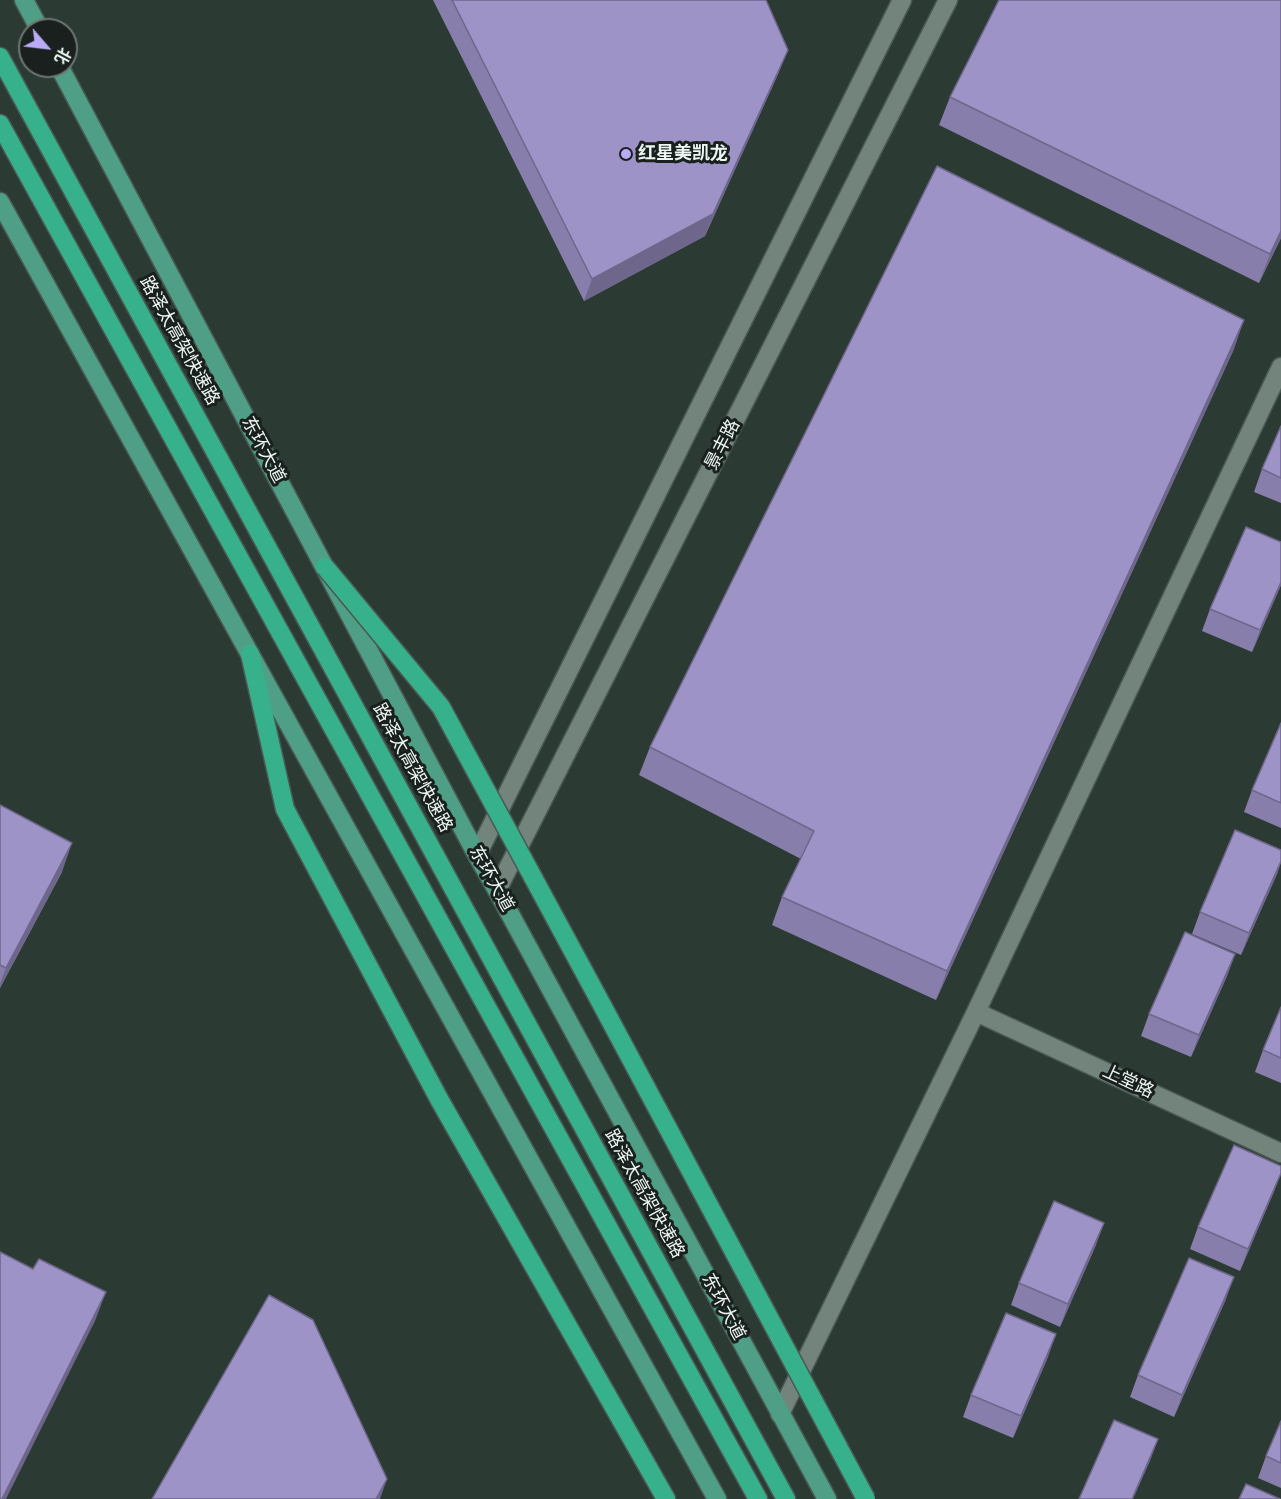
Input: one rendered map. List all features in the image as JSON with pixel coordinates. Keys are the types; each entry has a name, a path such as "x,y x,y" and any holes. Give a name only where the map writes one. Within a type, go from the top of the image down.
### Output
{"highway":[{"name":"路泽太高架快速路","path":"0,57 786,1499"},
{"path":"0,124 758,1499"},
{"path":"325,567 441,708 866,1499"},
{"path":"250,654 285,810 445,1110 666,1499"}],"main road":[{"path":"24,0 34,18"},
{"name":"东环大道","path":"65,78 477,855 827,1499"},
{"path":"0,202 717,1499"}],"street":[{"path":"477,855 902,0"},
{"name":"景丰路","path":"498,890 948,0"},
{"path":"780,1414 976,1012 1281,367"},
{"name":"上堂路","path":"976,1012 1281,1153"}],"building":[{"name":"红星美凯龙","path":"452,0 766,0 788,50 713,214 592,279"},
{"path":"999,0 1281,0 1281,231 1270,254 950,97"},
{"path":"937,166 1244,320 947,971 782,897 814,831 650,747"},
{"path":"1281,426 1281,478 1262,469"},
{"path":"1246,527 1281,542 1281,582 1260,630 1210,609"},
{"path":"1281,723 1281,803 1252,790"},
{"path":"0,805 72,843 6,968 0,965"},
{"path":"1235,830 1281,850 1281,861 1249,933 1200,912"},
{"path":"1185,932 1235,954 1199,1035 1149,1014"},
{"path":"1281,1007 1281,1058 1263,1050"},
{"path":"1234,1145 1281,1166 1281,1173 1248,1249 1198,1227"},
{"path":"1054,1201 1104,1223 1068,1304 1019,1283"},
{"path":"0,1252 33,1269 39,1259 106,1292 2,1499 0,1499"},
{"path":"1189,1258 1234,1277 1182,1395 1138,1375"},
{"path":"269,1295 313,1320 387,1479 376,1499 152,1499"},
{"path":"1006,1313 1056,1334 1021,1416 971,1395"},
{"path":"1114,1420 1158,1439 1132,1499 1079,1499"},
{"path":"1281,1421 1281,1463 1266,1456"},
{"path":"1246,1484 1280,1499 1239,1499"}],"place":[{"name":"红星美凯龙","path":"626,154"}]}
